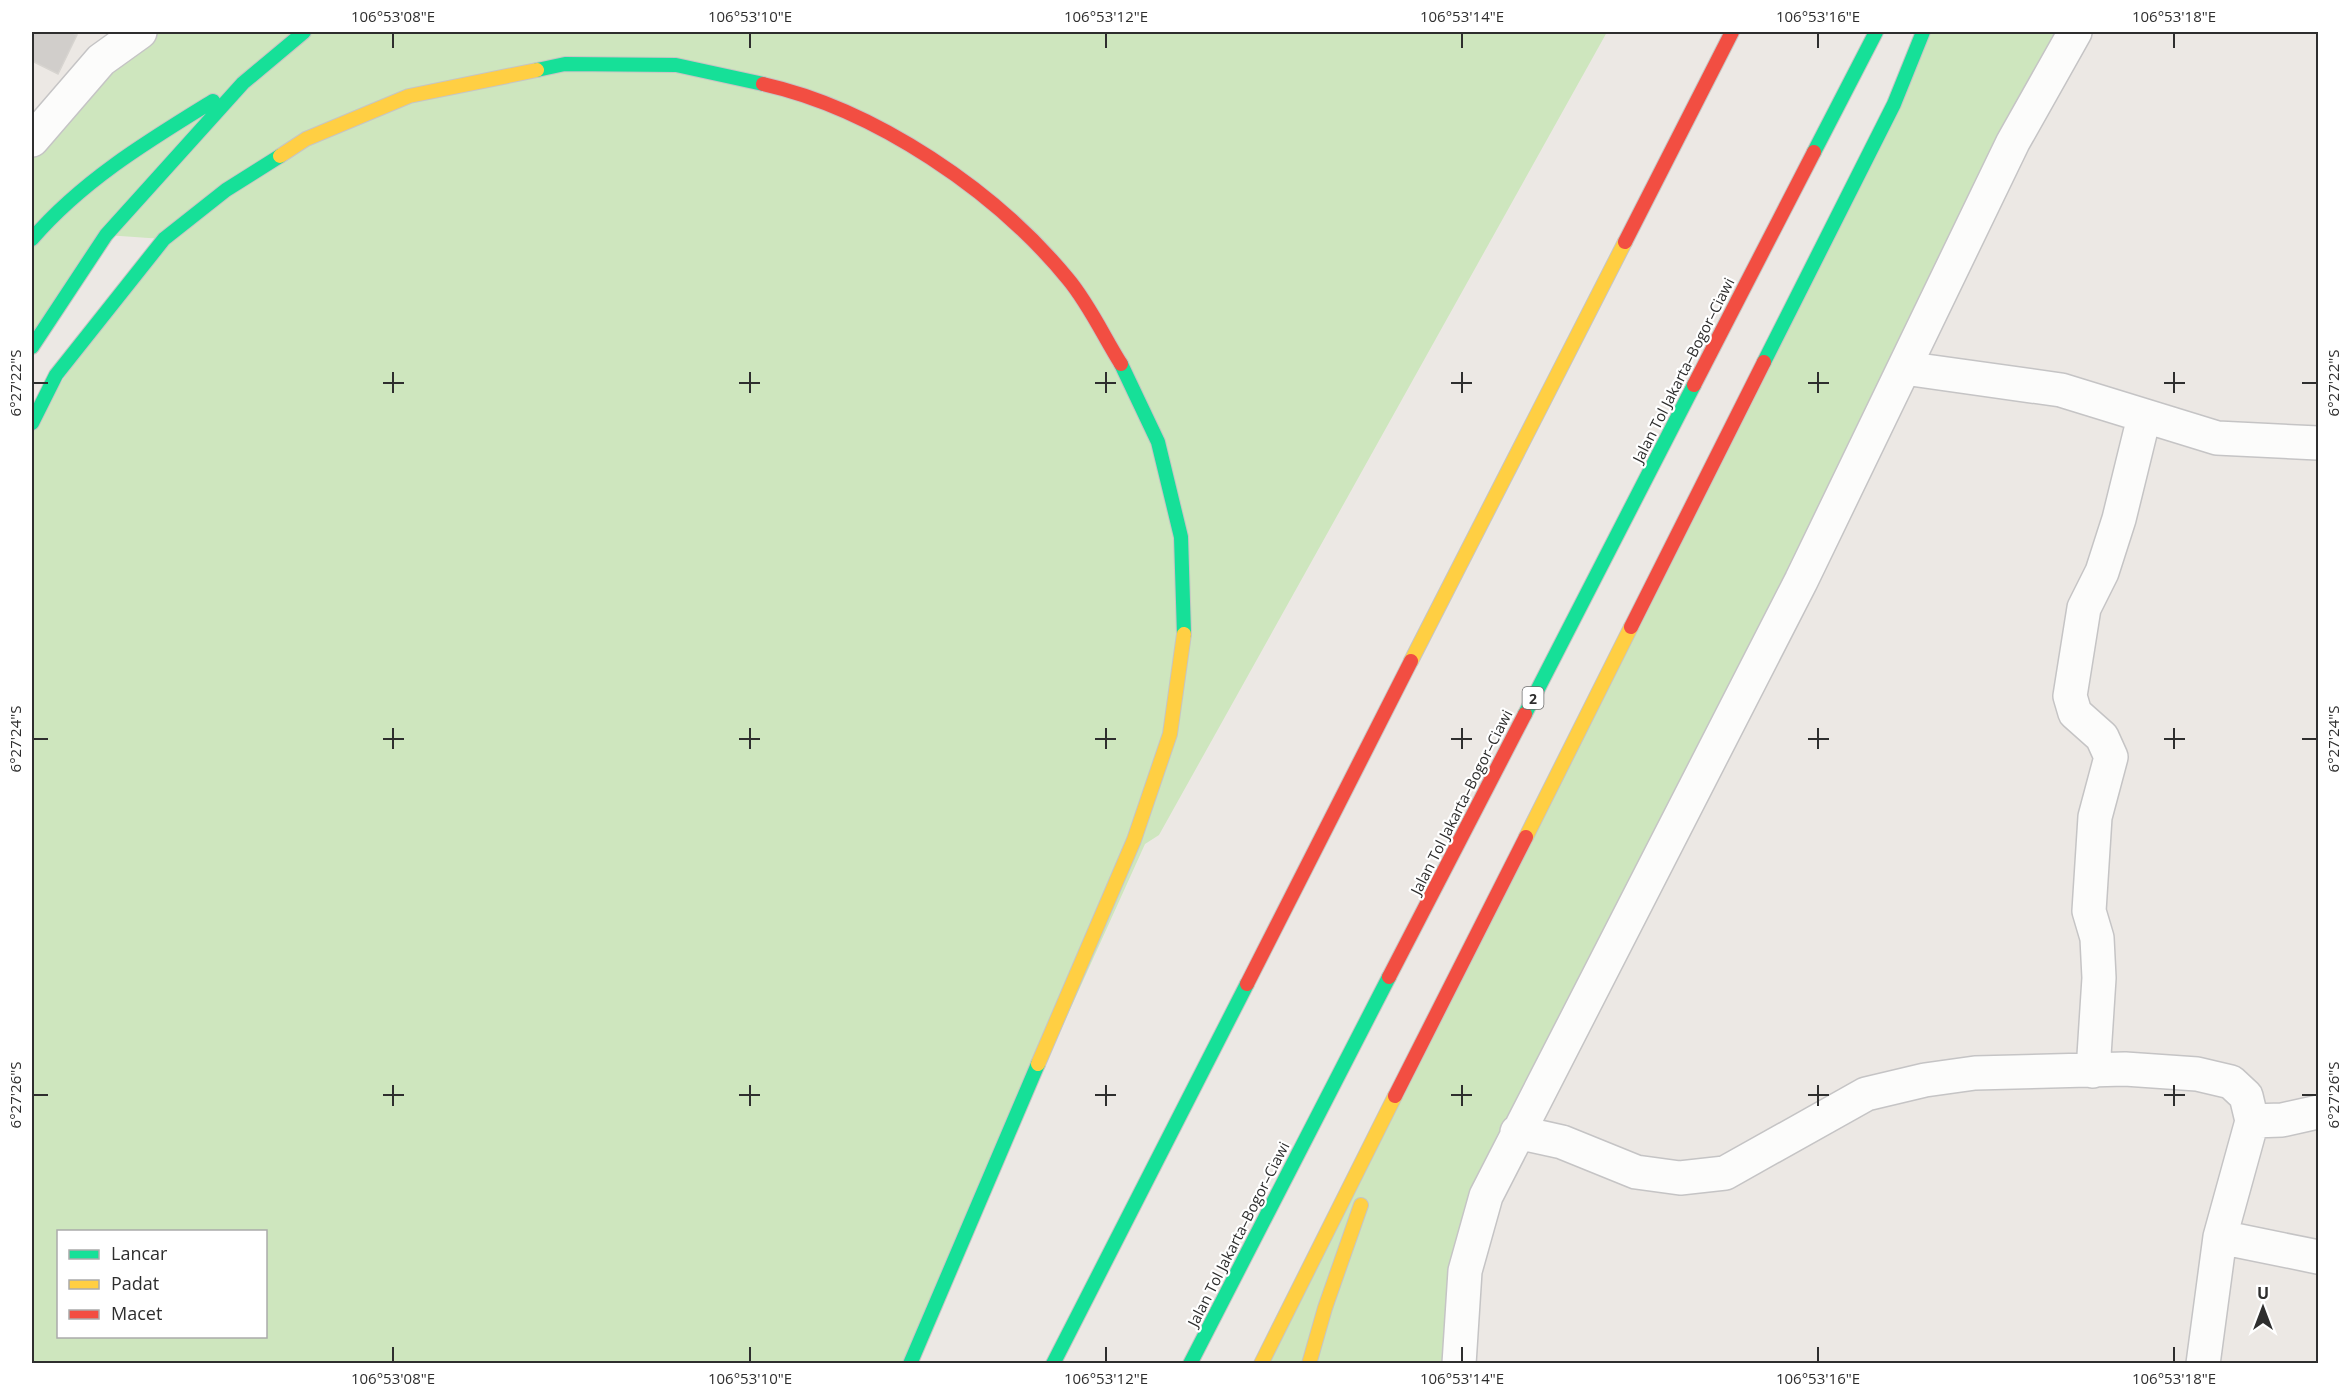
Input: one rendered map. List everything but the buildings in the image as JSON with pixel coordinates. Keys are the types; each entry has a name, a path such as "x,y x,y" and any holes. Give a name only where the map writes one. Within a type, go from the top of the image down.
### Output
{"highway":[{"path":"32,346 106,235 243,83 304,32"},
{"path":"1053,1364 1732,32"},
{"name":"Jalan Tol Jakarta–Bogor–Ciawi","path":"1190,1364 1876,32"},
{"path":"1261,1364 1894,104 1923,32"},
{"path":"32,423 56,375 164,239 226,190 306,139 409,96 566,64 676,65 797,92 915,148 991,201 1069,280 1121,364 1158,442 1181,537 1185,624 1170,734 1134,840 910,1364"},
{"path":"32,239 51,217 126,154 243,83"},
{"path":"1309,1364 1325,1308 1402,1087"}],"street":[{"path":"32,140 101,60 140,32"},
{"path":"1459,1364 1465,1271 1486,1196 1801,581 2013,142 2075,32"},
{"path":"1904,368 2061,390 2217,438 2319,444"},
{"path":"2093,1071 2098,978 2097,938 2089,911 2095,817 2111,756 2102,737 2075,713 2070,696 2084,608 2102,572 2119,519 2144,417"},
{"path":"1517,1132 1562,1142 1636,1172 1680,1178 1725,1173 1866,1094 1925,1080 1975,1073 2158,1070 2231,1082 2246,1096 2252,1121 2220,1237 2203,1364"},
{"path":"2252,1121 2282,1120 2319,1112"},
{"path":"2220,1237 2319,1257"}],"green space":[{"path":"140,32 1607,32 1159,835 1145,844 910,1363 32,1363 32,423 163,239 106,235 32,347 32,140"},
{"path":"1923,32 2075,32 1486,1196 1459,1363 1261,1364"}],"traffic: fast":[{"path":"32,347 106,235 243,83 304,32"},
{"path":"1814,152 1876,32"},
{"path":"1764,362 1894,104 1923,32"},
{"path":"537,70 565,64 676,65 763,84"},
{"path":"32,239 73,198 117,163 213,101"},
{"path":"32,423 56,375 164,239 226,190 280,156"},
{"path":"1121,364 1158,442 1181,537 1184,634"},
{"path":"1525,714 1694,385"},
{"path":"1190,1364 1389,977"},
{"path":"1053,1364 1247,984"},
{"path":"910,1364 1038,1064"}],"traffic: slow":[{"path":"280,156 306,139 409,96 537,70"},
{"path":"1411,661 1625,242"},
{"path":"1526,837 1631,627"},
{"path":"1038,1064 1134,840 1170,734 1184,634"},
{"path":"1261,1364 1395,1096"},
{"path":"1309,1364 1325,1308 1361,1205"}],"traffic: jam":[{"path":"1625,242 1732,32"},
{"path":"763,84 805,96 890,133 969,185 1039,246 1068,279 1090,310 1121,364"},
{"path":"1694,385 1814,152"},
{"path":"1631,627 1764,362"},
{"path":"1247,984 1411,661"},
{"path":"1389,977 1525,714"},
{"path":"1395,1096 1526,837"}]}
